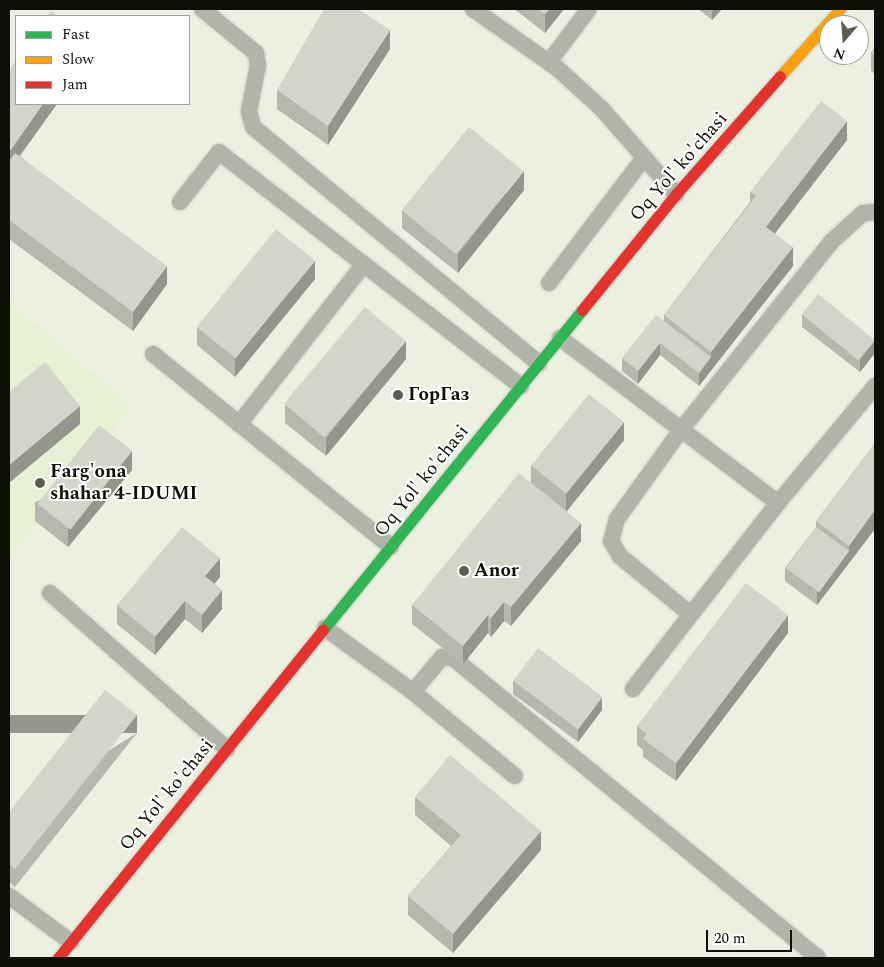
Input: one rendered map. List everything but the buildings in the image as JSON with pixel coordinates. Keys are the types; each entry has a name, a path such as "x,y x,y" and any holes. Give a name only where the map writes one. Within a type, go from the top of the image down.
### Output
{"street":[{"name":"Oq Yol' ko'chasi","path":"58,958 676,194 840,9"}],"lane":[{"path":"202,9 256,53 258,65 248,111 253,127 539,364"},
{"path":"474,9 549,62 602,109 676,194"},
{"path":"549,62 588,9"},
{"path":"180,202 219,152 521,386"},
{"path":"549,283 644,158"},
{"path":"690,614 620,556 611,541 617,519 680,430 831,242 863,213 875,212"},
{"path":"239,424 364,264"},
{"path":"560,338 778,503"},
{"path":"153,354 391,547"},
{"path":"632,689 778,503 875,386"},
{"path":"50,593 227,750"},
{"path":"326,628 413,692 515,776"},
{"path":"413,692 442,657 453,658 818,958"},
{"path":"9,896 71,942"}],"shaded area":[{"name":"Farg'ona shahar 4-IDUMI","path":"9,301 132,407 9,559"}],"traffic: fast":[{"path":"323,630 582,310"}],"traffic: slow":[{"path":"780,76 840,9"}],"traffic: jam":[{"path":"582,310 676,194 780,76"},
{"path":"58,958 323,630"}],"place":[{"name":"ГорГаз","path":"398,395"},
{"name":"Farg'ona shahar 4-IDUMI","path":"40,483"},
{"name":"Anor","path":"464,571"}]}
